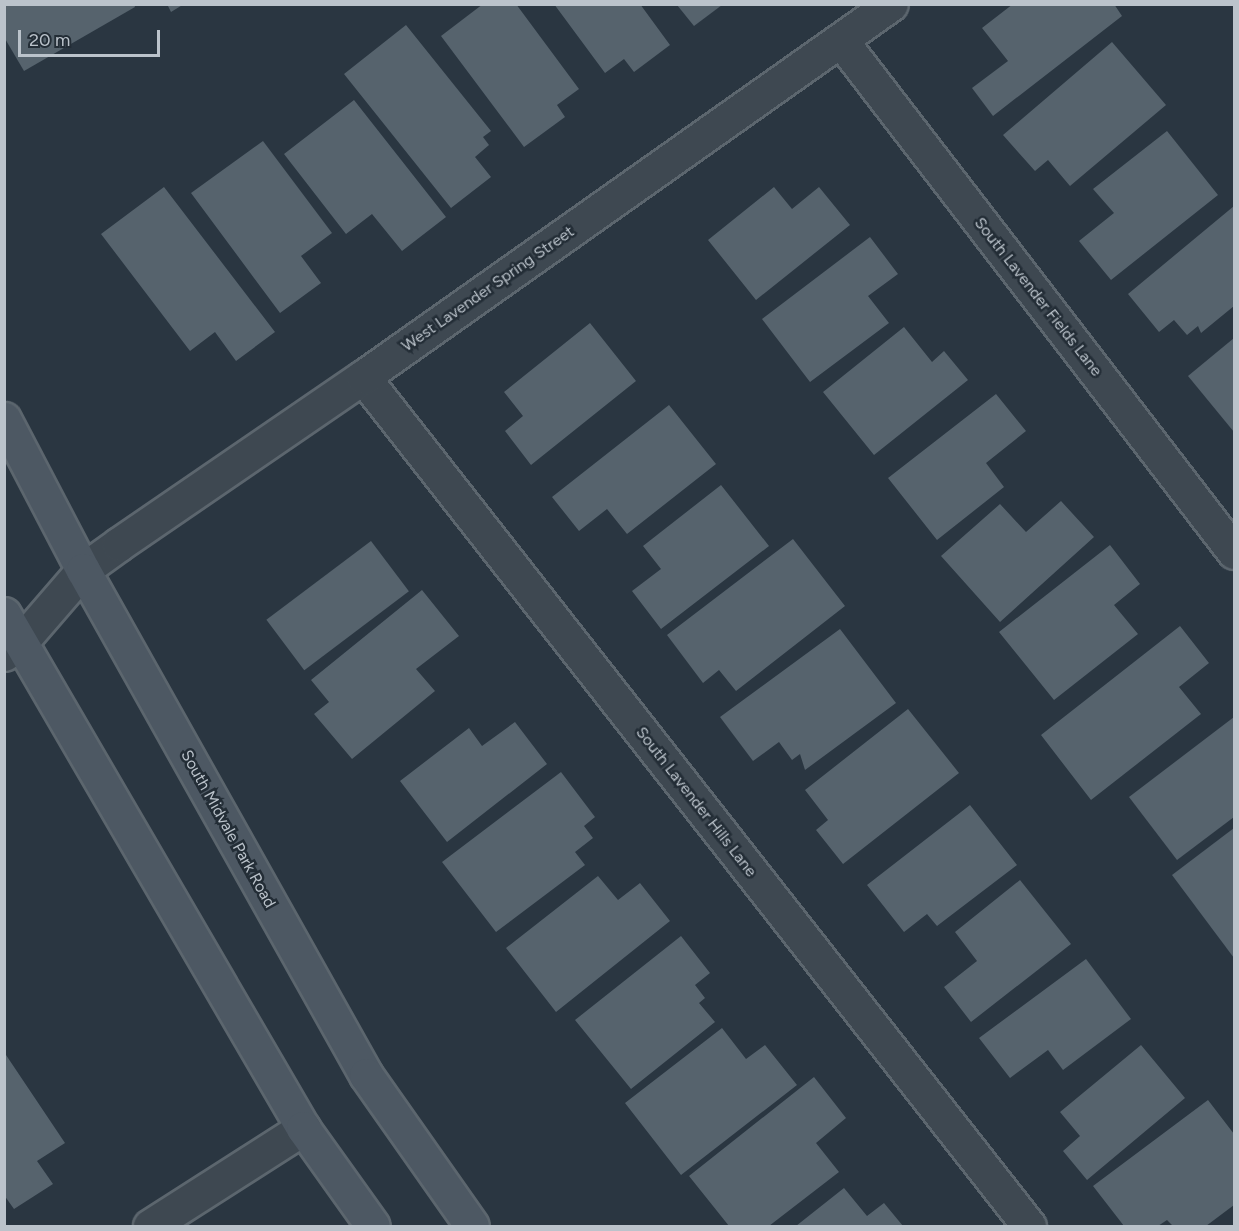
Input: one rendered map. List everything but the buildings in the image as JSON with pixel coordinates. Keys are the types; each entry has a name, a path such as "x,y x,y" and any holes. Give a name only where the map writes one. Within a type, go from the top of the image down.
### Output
{"main road":[{"name":"South Midvale Park Road","path":"4,419 83,570 366,1075 472,1227"},
{"path":"4,614 12,649 303,1128 373,1227"}],"street":[{"name":"West Lavender Spring Street","path":"12,649 83,570 842,42 891,4"},
{"name":"South Lavender Fields Lane","path":"842,42 1234,552"},
{"name":"South Lavender Hills Lane","path":"363,377 1029,1227"},
{"path":"150,1227 303,1128"}]}
